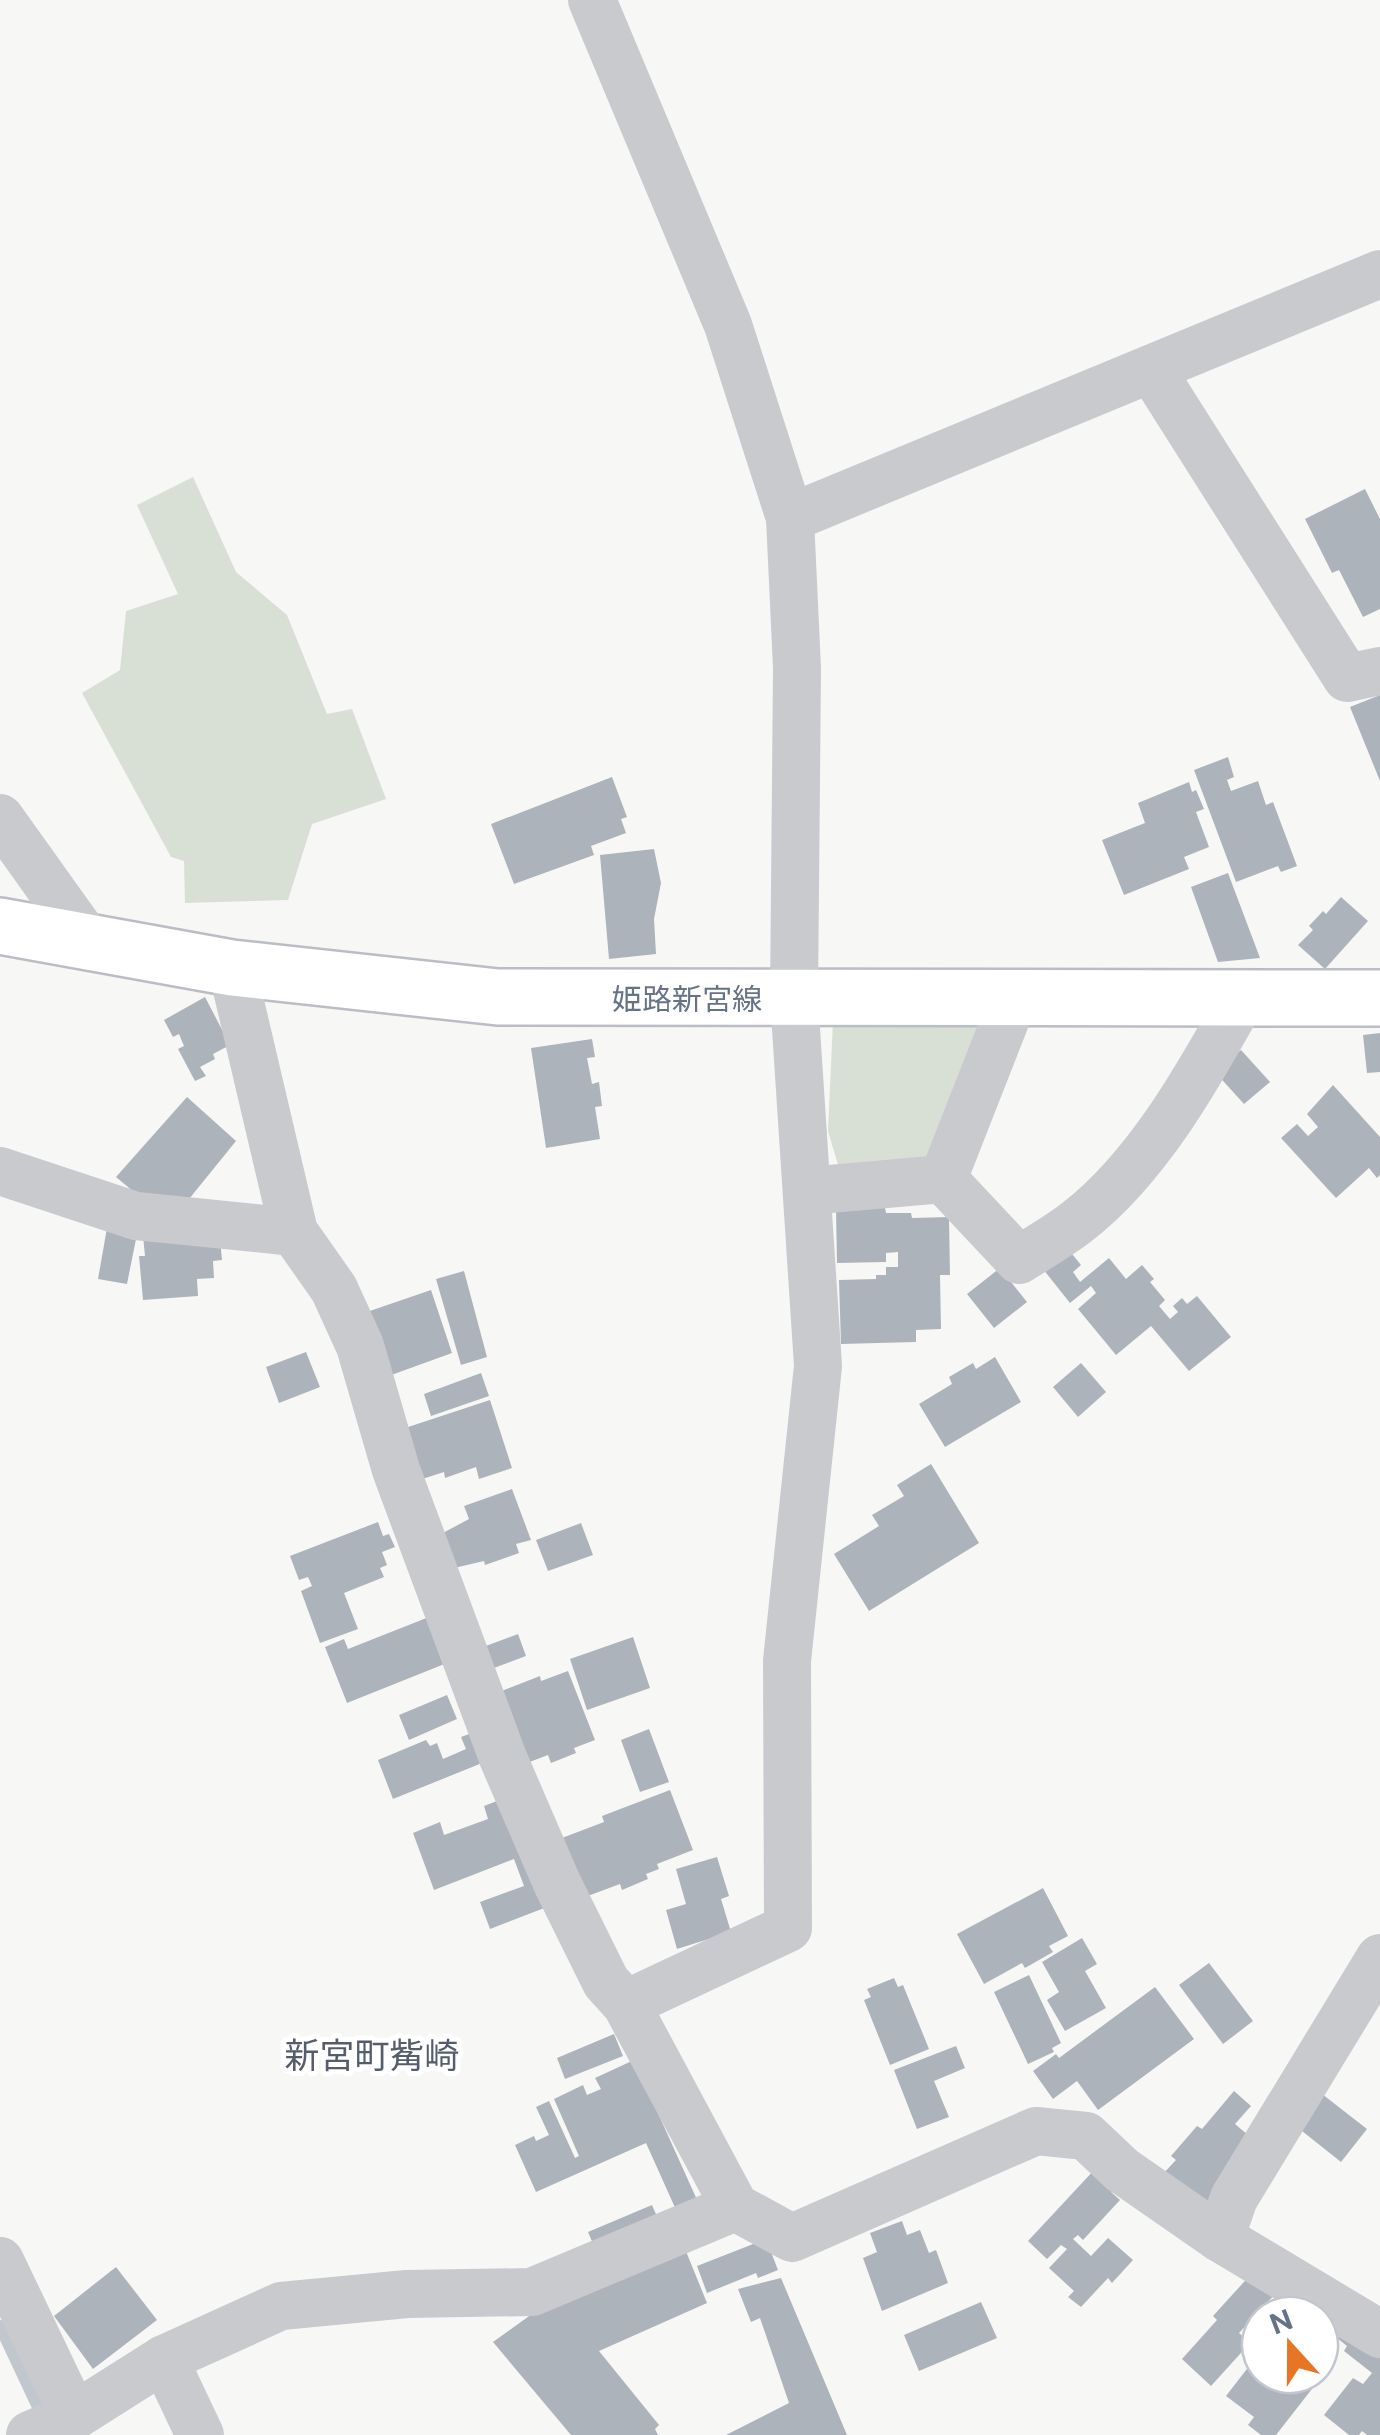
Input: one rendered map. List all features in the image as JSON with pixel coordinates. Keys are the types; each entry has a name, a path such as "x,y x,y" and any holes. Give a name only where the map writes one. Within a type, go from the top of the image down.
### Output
{"main road":[{"name":"姫路新宮線","path":"0,926 232,968 498,997 1380,998"}],"street":[{"path":"592,0 728,325 790,518 797,668 794,998 818,1366 787,1661 788,1928 626,2004"},
{"path":"790,518 1380,274"},
{"path":"1150,369 1347,678 1380,671"},
{"path":"0,818 90,944"},
{"path":"232,968 294,1232 334,1289 360,1346 396,1470 503,1758 557,1883 606,1982 626,2004 735,2207 792,2238 1036,2132 1086,2136 1122,2170 1220,2238 1380,2334"},
{"path":"943,1179 1014,998"},
{"path":"943,1179 1018,1260 1078,1221 1126,1173 1191,1088 1242,998"},
{"path":"0,1171 136,1216 294,1232"},
{"path":"806,1192 943,1179"},
{"path":"1220,2238 1234,2198 1380,1958"},
{"path":"30,2435 74,2416 164,2359 281,2306 407,2294 532,2292 735,2207"},
{"path":"0,2261 74,2416"},
{"path":"164,2359 200,2435"}],"shaded area":[{"path":"193,477 236,572 287,615 327,714 352,709 386,799 312,824 288,900 185,903 184,861 171,857 82,693 120,670 126,611 178,594 137,505"},
{"path":"833,1020 993,1025 931,1167 841,1175 828,1131"}],"building":[{"path":"1365,489 1380,519 1380,609 1363,617 1339,570 1332,573 1305,519"},
{"path":"1380,695 1380,781 1350,707"},
{"path":"1228,757 1234,777 1227,780 1231,791 1258,781 1266,805 1273,802 1297,866 1281,872 1278,866 1236,882 1194,770"},
{"path":"612,777 627,817 621,819 626,833 591,846 594,855 514,884 491,824"},
{"path":"1189,782 1204,809 1196,812 1209,847 1184,857 1189,869 1124,895 1102,840 1145,823 1138,803"},
{"path":"654,849 661,883 654,919 656,954 609,959 600,855"},
{"path":"1228,873 1260,958 1218,962 1191,887"},
{"path":"1341,897 1368,921 1325,969 1298,945 1313,930 1309,926"},
{"path":"205,997 230,1045 200,1067 206,1076 195,1081 178,1049 184,1046 179,1034 173,1037 164,1020"},
{"path":"1380,1033 1380,1072 1367,1073 1363,1035"},
{"path":"592,1039 595,1057 587,1058 592,1084 599,1082 602,1106 595,1107 600,1139 546,1148 531,1048"},
{"path":"1241,1050 1270,1082 1244,1104 1215,1072"},
{"path":"1333,1085 1380,1137 1380,1175 1377,1178 1369,1168 1336,1198 1281,1138 1297,1124 1308,1136 1318,1127 1307,1114"},
{"path":"187,1097 236,1141 185,1204 134,1192 116,1177"},
{"path":"885,1208 886,1213 911,1213 912,1218 949,1217 950,1275 940,1275 941,1329 916,1330 916,1342 841,1344 839,1280 886,1275 886,1267 898,1267 898,1252 886,1253 886,1262 837,1263 836,1209"},
{"path":"107,1228 137,1234 127,1284 98,1279"},
{"path":"143,1236 220,1239 222,1260 213,1261 214,1278 197,1279 198,1296 143,1300 139,1256 145,1256"},
{"path":"1068,1249 1081,1265 1073,1272 1080,1282 1109,1258 1126,1279 1142,1265 1165,1300 1159,1306 1170,1319 1178,1312 1173,1306 1182,1298 1187,1304 1197,1296 1231,1337 1189,1371 1151,1326 1116,1355 1078,1309 1096,1293 1091,1286 1070,1303 1043,1269"},
{"path":"1000,1268 1027,1302 994,1328 967,1294"},
{"path":"464,1271 487,1357 461,1365 436,1279"},
{"path":"431,1290 452,1353 383,1378 361,1314"},
{"path":"306,1352 320,1387 279,1403 266,1367"},
{"path":"995,1357 1021,1402 945,1447 919,1404 952,1384 949,1377 973,1363 976,1369"},
{"path":"1081,1363 1106,1392 1078,1417 1053,1387"},
{"path":"481,1373 489,1396 431,1416 424,1394"},
{"path":"490,1400 512,1468 479,1479 476,1467 445,1478 444,1472 416,1481 399,1430"},
{"path":"931,1464 979,1543 869,1611 834,1554 879,1526 872,1515 904,1496 897,1485"},
{"path":"512,1489 531,1540 516,1544 519,1553 485,1565 484,1561 454,1568 441,1534 469,1519 464,1506"},
{"path":"378,1522 383,1536 389,1534 395,1547 382,1552 387,1565 380,1568 384,1577 344,1593 358,1629 320,1643 301,1591 312,1586 308,1577 299,1580 290,1556"},
{"path":"581,1523 593,1555 548,1571 536,1540"},
{"path":"434,1615 452,1661 347,1703 325,1647 344,1639 348,1649"},
{"path":"518,1634 526,1656 483,1672 475,1650"},
{"path":"633,1637 650,1688 587,1710 570,1659"},
{"path":"568,1671 595,1740 551,1763 548,1755 519,1766 491,1695 540,1676 541,1681"},
{"path":"447,1695 457,1719 409,1740 399,1715"},
{"path":"649,1729 669,1782 640,1792 621,1740"},
{"path":"480,1730 492,1759 393,1799 378,1760 426,1740 430,1746 437,1743 443,1759 466,1749 461,1737"},
{"path":"670,1790 693,1850 657,1864 659,1869 646,1874 648,1879 622,1890 620,1884 577,1900 554,1841 604,1822 602,1816"},
{"path":"510,1796 552,1905 490,1929 480,1902 524,1886 514,1859 434,1890 413,1833 440,1822 444,1835 488,1819 484,1806"},
{"path":"717,1857 729,1896 721,1899 731,1932 677,1949 666,1910 686,1904 676,1869"},
{"path":"1043,1888 1068,1936 1049,1946 1053,1952 1025,1968 1022,1963 984,1984 957,1934"},
{"path":"1082,1938 1097,1964 1085,1971 1106,2008 1065,2031 1047,2000 1059,1992 1042,1962"},
{"path":"1209,1963 1253,2021 1223,2044 1179,1985"},
{"path":"1029,1975 1061,2043 1052,2048 1054,2052 1028,2064 994,1992"},
{"path":"894,1978 898,1987 903,1985 929,2049 890,2065 864,2000 871,1997 867,1989"},
{"path":"1155,1987 1194,2039 1098,2110 1077,2081 1053,2099 1033,2071 1056,2054 1059,2058"},
{"path":"614,2034 623,2056 565,2079 557,2058"},
{"path":"956,2046 965,2068 934,2081 949,2117 917,2129 894,2070"},
{"path":"634,2060 698,2202 677,2212 646,2143 536,2192 515,2145 534,2136 536,2141 549,2135 536,2107 549,2101 575,2158 579,2156 554,2099 583,2085 587,2095 601,2089 595,2078"},
{"path":"1234,2091 1251,2106 1235,2124 1255,2141 1202,2212 1161,2176 1176,2160 1171,2156 1197,2126 1202,2129"},
{"path":"1322,2094 1367,2129 1341,2162 1297,2127"},
{"path":"1096,2168 1116,2186 1111,2192 1120,2200 1083,2240 1078,2235 1073,2239 1091,2256 1108,2238 1133,2260 1112,2283 1108,2278 1081,2307 1068,2297 1074,2291 1049,2268 1067,2249 1061,2245 1047,2259 1028,2241"},
{"path":"652,2205 661,2226 597,2253 588,2232"},
{"path":"902,2221 907,2235 920,2230 929,2253 936,2250 948,2283 882,2311 863,2258 877,2252 870,2233"},
{"path":"766,2239 778,2270 758,2278 756,2273 707,2293 697,2266"},
{"path":"683,2244 707,2303 599,2351 659,2425 655,2429 658,2435 571,2435 493,2342 550,2301"},
{"path":"116,2267 157,2320 93,2369 54,2316"},
{"path":"1253,2272 1276,2293 1240,2295 1240,2354 1211,2386 1182,2359 1217,2320 1213,2316"},
{"path":"781,2278 847,2435 726,2435 789,2403 760,2318 751,2322 738,2289"},
{"path":"981,2302 997,2338 919,2371 904,2335"},
{"path":"1340,2317 1380,2346 1380,2435 1362,2431 1349,2435 1324,2415 1353,2378 1363,2384 1372,2373 1344,2351 1347,2346 1340,2340"},
{"path":"1240,2378 1240,2395 1307,2395 1276,2435 1261,2435 1248,2425 1254,2417 1226,2396"}],"waterway":[{"path":"0,2326 37,2405"}],"district":[{"name":"新宮町觜崎","path":"372,2055"}]}
